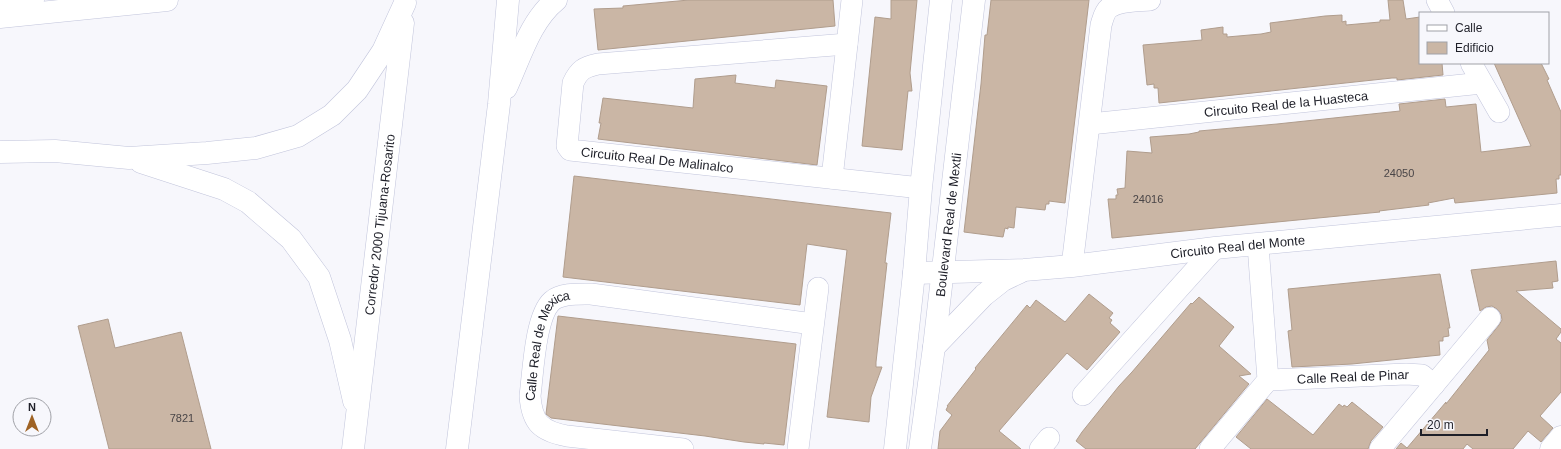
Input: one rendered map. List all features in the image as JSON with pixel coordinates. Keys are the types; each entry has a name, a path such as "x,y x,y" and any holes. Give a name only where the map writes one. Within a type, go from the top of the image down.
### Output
{"main road":[{"path":"3,13 33,0"},
{"path":"3,13 166,0"},
{"path":"457,449 499,104 508,0"},
{"path":"499,104 535,24 548,7 556,0"},
{"path":"895,449 914,273 920,188 941,0"},
{"name":"Boulevard Real de Mextli","path":"920,449 934,347 974,0"},
{"path":"0,152 55,152 129,158 256,148 298,136 332,115 357,90 383,51 405,2"},
{"name":"Corredor 2000 Tijuana-Rosarito","path":"353,449 405,2"},
{"path":"129,158 184,175 230,192 248,202 291,239 319,277 340,340 357,418"},
{"name":"Circuito Real del Monte","path":"914,273 1024,270 1072,266 1215,248 1561,215"},
{"path":"934,347 984,295 1003,280 1024,270"},
{"path":"1551,449 1561,437"}],"street":[{"path":"832,178 852,0"},
{"path":"1072,266 1101,25 1104,15 1109,8 1118,3 1150,0"},
{"path":"1437,0 1443,12"},
{"name":"Circuito Real De Malinalco","path":"848,44 598,64 586,67 577,74 573,83 567,146 570,150 920,188"},
{"path":"1472,64 1498,112"},
{"name":"Circuito Real de la Huasteca","path":"1090,124 1482,83"},
{"path":"1210,449 1268,380 1258,245"},
{"path":"1083,394 1215,248"},
{"path":"798,449 818,288"},
{"name":"Calle Real de Mexica","path":"683,449 567,436 551,433 538,423 532,411 530,396 539,326 545,311 552,301 562,297 591,294 813,324"},
{"path":"1380,449 1490,318"},
{"name":"Calle Real de Pinar","path":"1268,380 1406,374 1422,375 1434,385"}],"building":[{"path":"689,0 833,0 835,26 598,50 594,9 623,8 623,6"},
{"path":"891,0 917,0 910,73 912,91 908,91 902,150 862,146 875,17 891,19"},
{"path":"991,0 1089,0 1065,203 1049,201 1049,204 1046,204 1045,210 1016,207 1014,228 1005,228 1003,237 964,232 981,84 985,35 987,35"},
{"path":"1388,0 1403,0 1406,19 1419,17 1419,64 1442,64 1443,75 1397,80 1397,78 1392,78 1159,103 1158,88 1154,88 1154,84 1147,85 1143,45 1202,40 1201,30 1223,27 1223,34 1227,34 1227,37 1261,34 1271,32 1270,23 1325,16 1342,15 1342,22 1346,21 1346,25 1390,20"},
{"path":"1494,64 1542,64 1549,79 1547,80 1561,112 1561,175 1559,175 1559,179 1556,179 1557,193 1455,203 1454,198 1428,203 1429,205 1379,211 1380,212 1112,238 1108,199 1116,199 1116,195 1118,195 1117,189 1125,188 1127,151 1152,153 1150,137 1400,111 1399,104 1445,99 1446,107 1476,104 1481,152 1531,146"},
{"path":"736,75 735,83 775,88 776,80 827,86 817,165 598,139 603,98 693,108 695,79"},
{"path":"574,176 891,213 876,362 876,367 882,367 871,397 869,422 827,417 847,250 807,244 800,305 563,277"},
{"path":"1556,261 1558,281 1552,282 1553,288 1516,291 1561,329 1561,332 1556,339 1561,343 1561,392 1540,416 1553,428 1541,442 1528,431 1513,449 1473,449 1467,444 1463,449 1396,449 1401,443 1407,448 1446,402 1446,404 1489,350 1487,340 1502,320 1501,314 1492,306 1486,307 1480,311 1471,270"},
{"path":"1440,274 1450,328 1448,328 1449,336 1443,337 1443,341 1439,341 1440,355 1352,364 1292,367 1288,331 1292,330 1288,289"},
{"path":"1089,294 1113,313 1109,318 1112,320 1110,323 1120,332 1087,370 1067,353 999,431 1021,449 938,449 940,431 952,415 946,410 947,406 976,369 975,368 1027,305 1030,308 1036,300 1065,322"},
{"path":"1199,297 1234,327 1219,346 1251,374 1239,376 1249,384 1195,449 1086,449 1076,441 1082,432 1119,386 1191,303 1192,304"},
{"path":"558,316 796,344 784,445 744,442 551,418 546,414"},
{"path":"108,319 115,348 181,332 211,449 109,449 78,326"},
{"path":"1267,399 1313,435 1339,404 1343,407 1344,405 1347,407 1352,402 1383,427 1371,441 1368,449 1251,449 1236,437"}]}
